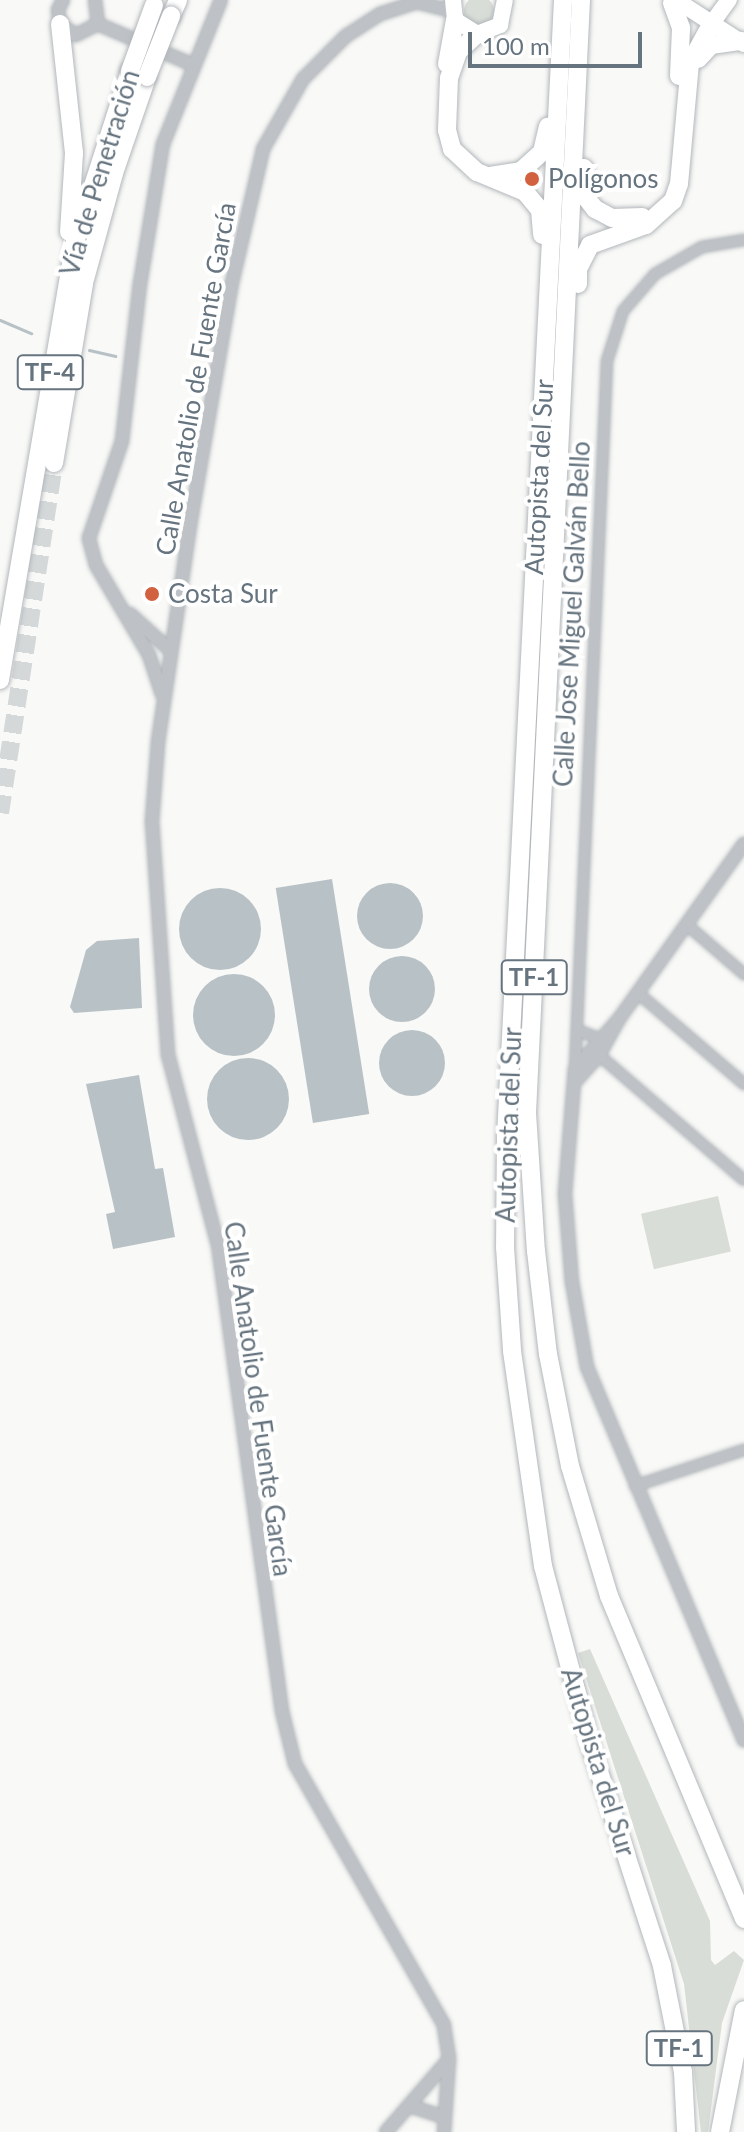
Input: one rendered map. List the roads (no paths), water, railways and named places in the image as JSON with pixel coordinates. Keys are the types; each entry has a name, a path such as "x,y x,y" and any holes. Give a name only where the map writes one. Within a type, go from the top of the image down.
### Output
{"highway":[{"name":"Autopista del Sur","path":"563,0 506,1137 505,1247 512,1351 543,1566 591,1747 662,1966 683,2072 686,2132"},
{"name":"Autopista del Sur","path":"581,0 527,1113 538,1266 570,1466 609,1596 744,1919"},
{"path":"566,311 577,297 578,269 590,245 646,225 673,201 679,184 681,28 672,1"},
{"name":"Vía de Penetración","path":"54,463 84,283 156,3"},
{"name":"Vía de Penetración","path":"0,680 61,306 87,196 139,74 175,8"},
{"path":"454,10 447,61 447,130 452,149 463,163 525,192 540,210 540,280 548,292"},
{"path":"682,107 692,56 712,23"},
{"path":"60,24 74,177 61,306"},
{"path":"449,78 458,52 477,34"},
{"path":"690,72 711,45 743,43"},
{"path":"490,176 521,171 542,152 550,84 560,71"},
{"path":"576,139 584,150 584,183 595,209 619,219 657,216"},
{"path":"720,2132 733,2047 744,2010"}],"main road":[{"path":"454,10 477,34 500,25 506,0"},
{"path":"712,23 729,0"},
{"path":"672,1 743,43"}],"street":[{"path":"63,0 58,10 60,24 76,35 98,24 193,65"},
{"path":"95,0 98,24"},
{"path":"164,700 142,643 92,557 89,530 122,441 159,163 193,65 221,0"},
{"name":"Calle Anatolio de Fuente García","path":"444,2132 449,2058 444,2025 295,1764 271,1661 219,1249 168,1055 160,999 152,805 171,651 231,287 263,149 317,62 364,23 401,4 430,3 454,10"},
{"name":"Calle Jose Miguel Galván Bello","path":"575,1069 607,361 623,311 655,274 702,247 744,240"},
{"path":"120,603 171,651"},
{"path":"142,627 156,629 177,614"},
{"path":"142,643 155,653 171,651"},
{"path":"574,1083 599,1055 619,1019 744,844"},
{"path":"686,924 744,974"},
{"path":"638,993 744,1084"},
{"path":"619,1019 575,1069 565,1194 572,1282 587,1367 744,1740"},
{"path":"577,1030 600,1039"},
{"path":"599,1055 744,1179"},
{"path":"635,1486 744,1450"},
{"path":"386,2132 449,2058"},
{"path":"410,2106 444,2117"}],"waterway":[{"path":"0,320 31,333"},
{"path":"89,350 115,356"}],"tunnel":[{"path":"0,813 54,463"}],"place":[{"name":"Polígonos","path":"532,179"},
{"name":"Costa Sur","path":"152,594"}]}
